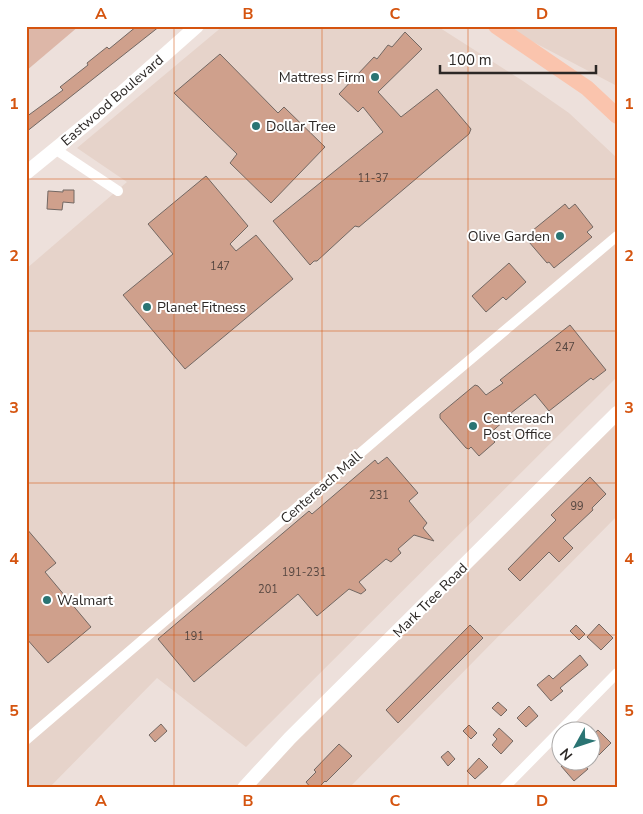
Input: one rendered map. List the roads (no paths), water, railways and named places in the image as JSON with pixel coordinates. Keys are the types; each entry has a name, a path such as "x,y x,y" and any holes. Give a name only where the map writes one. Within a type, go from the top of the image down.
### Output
{"main road":[{"path":"496,26 587,88 617,116"}],"street":[{"name":"Eastwood Boulevard","path":"26,173 91,120 197,26"},
{"path":"56,149 118,191"},
{"name":"Centereach Mall","path":"26,740 414,407 617,236"},
{"name":"Mark Tree Road","path":"244,788 290,738 617,412"},
{"path":"504,788 617,673"}],"place":[{"name":"Mattress Firm","path":"375,77"},
{"name":"Dollar Tree","path":"256,126"},
{"name":"Olive Garden","path":"560,236"},
{"name":"Planet Fitness","path":"147,307"},
{"name":"Centereach Post Office","path":"473,426"},
{"name":"Walmart","path":"47,600"}]}
